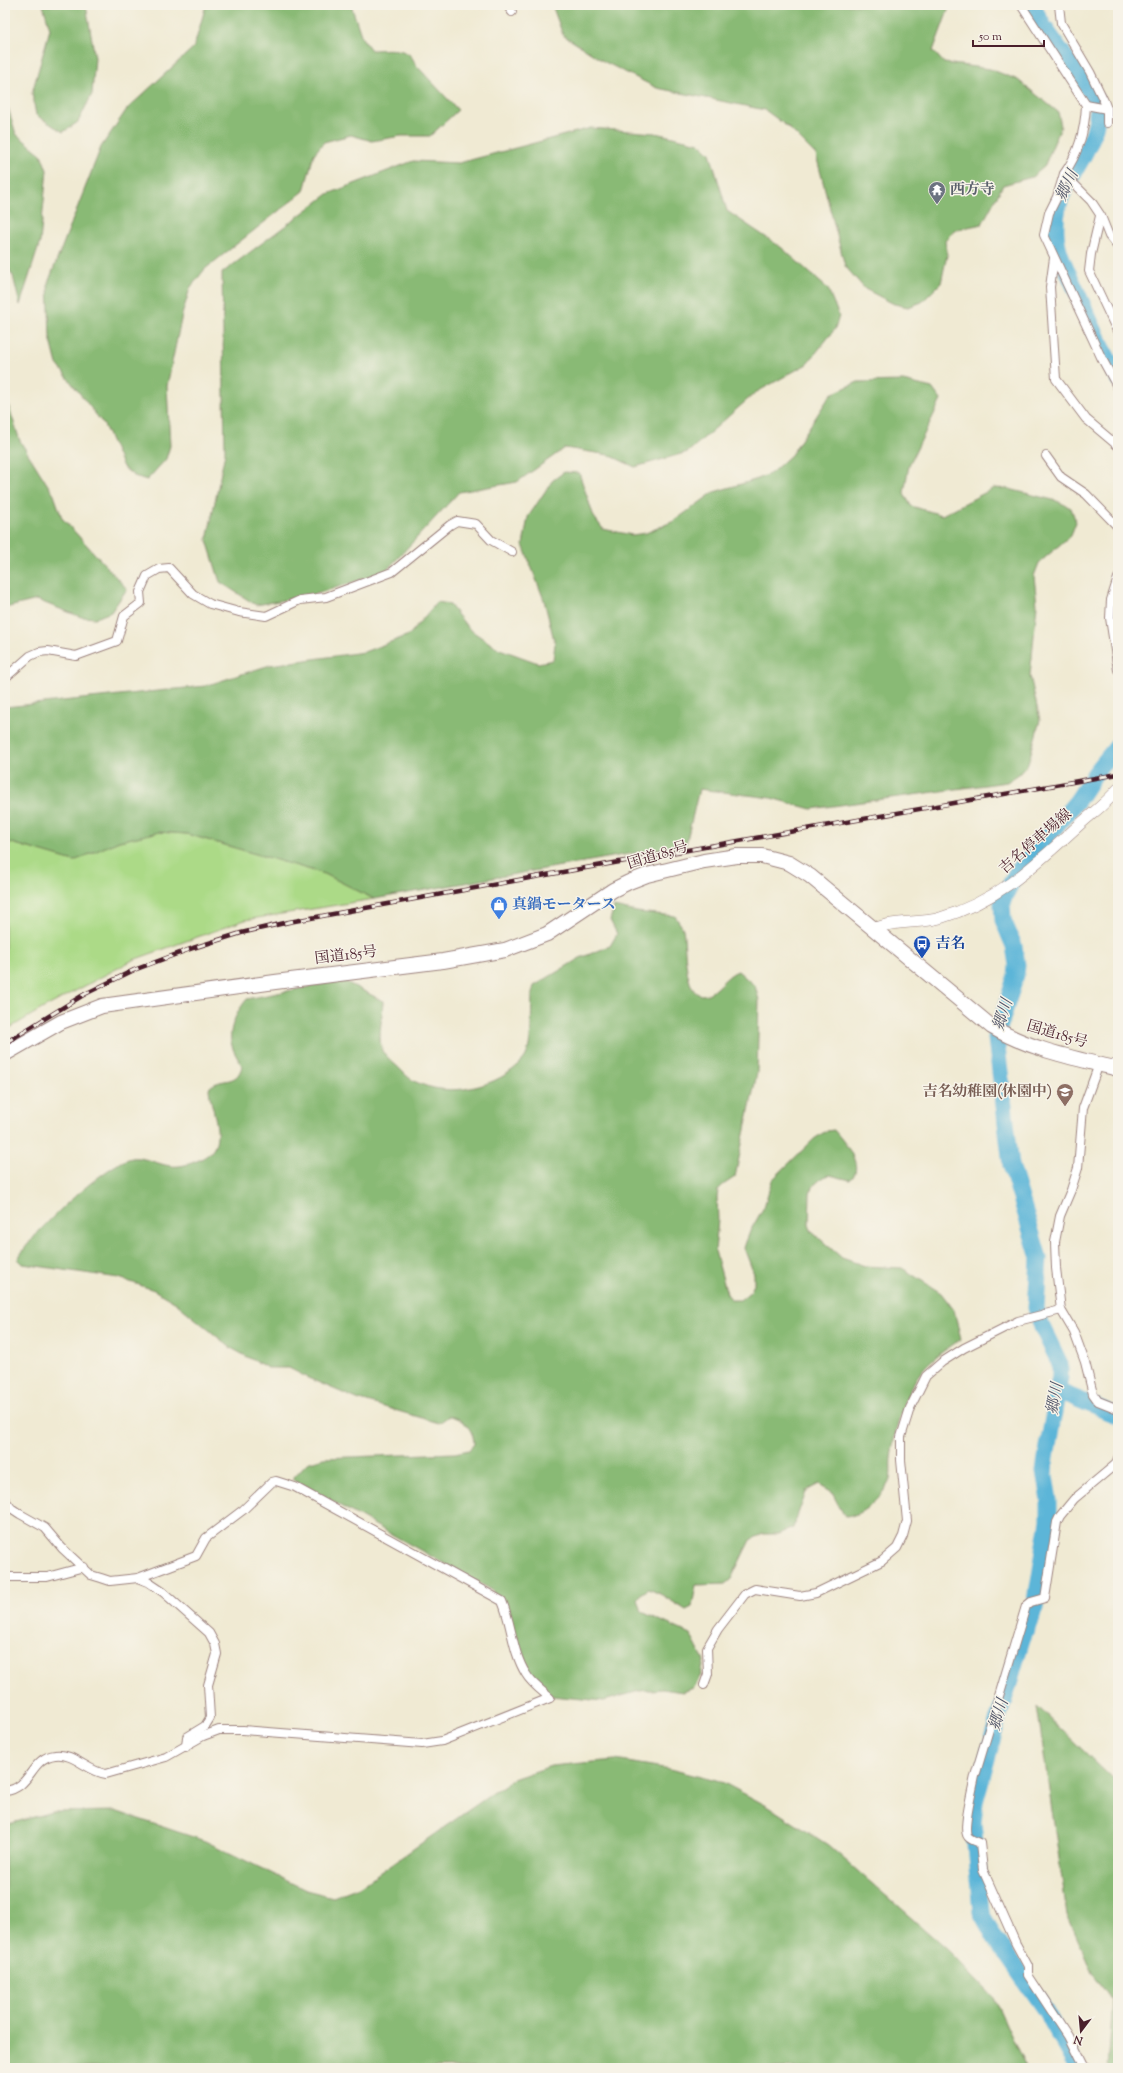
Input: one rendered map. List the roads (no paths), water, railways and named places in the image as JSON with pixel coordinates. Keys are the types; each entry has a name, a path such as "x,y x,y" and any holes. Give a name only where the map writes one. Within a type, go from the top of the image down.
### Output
{"highway":[{"name":"国道185号","path":"5,1054 54,1025 102,1006 443,961 505,950 547,934 613,890 647,875 704,861 750,855 762,856 789,864 810,876 992,1027 1009,1037 1032,1046 1118,1069"}],"main road":[{"name":"吉名停車場線","path":"875,929 883,925 920,923 940,918 966,909 1006,888 1024,875 1118,789"}],"street":[{"path":"507,5 512,12"},
{"path":"1021,5 1048,49 1089,105 1105,109"},
{"path":"1059,5 1061,23 1090,72 1105,109 1107,123"},
{"path":"1089,105 1075,159 1049,213 1044,235 1101,357 1118,388"},
{"path":"1066,175 1091,201 1101,216 1109,236 1118,247"},
{"path":"1101,216 1091,254 1090,271 1118,332"},
{"path":"1054,258 1050,287 1056,379 1086,419 1118,446"},
{"path":"1046,456 1061,478 1086,494 1118,527"},
{"path":"5,678 30,656 39,652 48,651 76,656 117,641 124,616 141,603 140,592 147,576 159,569 169,568 193,594 210,604 239,612 266,616 300,600 326,597 392,572 457,521 476,524 491,540 512,552"},
{"path":"1118,578 1111,600 1110,618 1118,670"},
{"path":"1099,1064 1083,1108 1078,1168 1071,1190 1062,1207 1055,1242 1056,1268 1061,1310 1074,1332 1085,1362 1093,1394 1098,1401 1118,1409"},
{"path":"704,1685 708,1674 707,1648 718,1629 745,1594 755,1589 800,1596 816,1593 882,1560 897,1548 903,1536 907,1521 900,1460 901,1437 910,1408 926,1376 942,1362 964,1348 1018,1321 1061,1310"},
{"path":"1084,2068 1068,2036 1028,1975 1028,1966 1016,1944 983,1870 980,1843 973,1840 966,1833 970,1799 1026,1606 1031,1602 1045,1598 1057,1522 1074,1499 1116,1464 1118,1458"},
{"path":"5,1500 11,1508 45,1528 62,1548 91,1575 110,1580 138,1578 196,1556 206,1538 243,1510 269,1484 276,1481 302,1490 502,1601 507,1613 517,1653 526,1675 550,1698 442,1741 422,1744 219,1730 203,1736 166,1757 106,1774 97,1773 66,1756 56,1755 46,1758 37,1765 23,1784 15,1790 5,1791"},
{"path":"5,1577 47,1577 84,1567"},
{"path":"138,1578 148,1582 163,1592 209,1633 215,1644 216,1654 208,1685 210,1718 205,1726 187,1737 186,1747"}],"waterway":[{"name":"郷川","path":"1032,5 1044,27 1097,102 1096,125 1088,147 1065,189 1059,204 1056,221 1056,233 1058,248 1063,262 1118,378"},
{"name":"郷川","path":"1077,2068 1045,2010 995,1938 981,1912 973,1822 975,1803 994,1733 1022,1639 1035,1607 1049,1520 1049,1500 1044,1471 1060,1377 1060,1364 1042,1327 1036,1308 1039,1258 1011,1165 996,1038 1016,975 1017,965 1014,946 1003,920 1002,901 1017,872 1077,801 1096,772 1118,745"},
{"path":"1058,1391 1118,1416"}],"railway":[{"path":"5,1043 85,994 134,970 193,948 241,933 289,922 546,875 1118,774"}],"place":[{"name":"西方寺","path":"937,205"},
{"name":"真鍋モータース","path":"499,920"},
{"name":"吉名","path":"922,959"},
{"name":"吉名幼稚園(休園中)","path":"1065,1107"}]}
